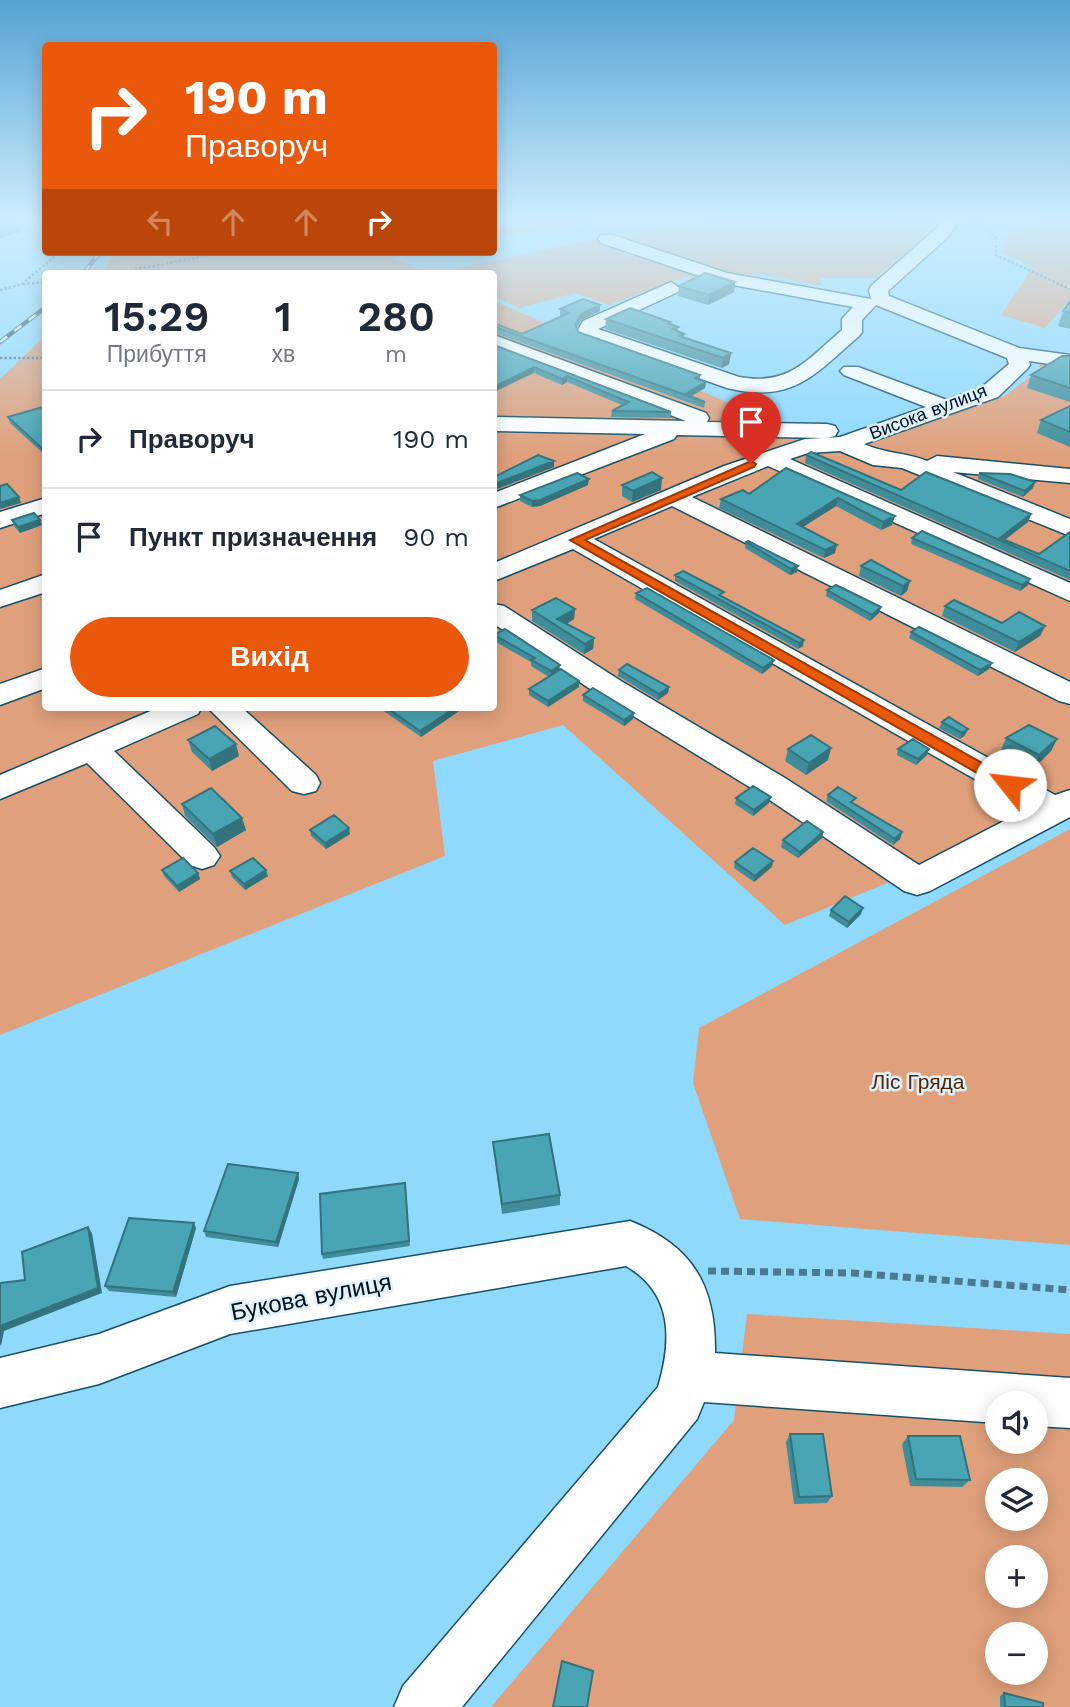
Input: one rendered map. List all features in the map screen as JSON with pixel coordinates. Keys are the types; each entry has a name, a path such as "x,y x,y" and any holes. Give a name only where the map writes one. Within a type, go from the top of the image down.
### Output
{"street":[{"path":"650,298 590,325 587,332 735,383 772,385 798,378 845,341 852,332 852,318 875,298"},
{"path":"851,298 889,305 1016,354 1041,355 1070,361"},
{"path":"497,342 724,428"},
{"name":"Висока вулиця","path":"854,440 990,392 1020,365 1016,354"},
{"path":"851,371 946,407"},
{"path":"497,423 844,431 854,440"},
{"path":"497,501 683,427"},
{"path":"497,572 732,471 805,446 854,440"},
{"name":"Висока вулиця","path":"854,440 881,460 906,461 1070,528"},
{"path":"769,458 1070,593"},
{"path":"906,461 1070,476"},
{"path":"673,497 1070,694"},
{"path":"0,520 42,506"},
{"path":"576,540 1062,806"},
{"path":"0,598 42,583"},
{"path":"497,614 610,688 773,786 917,882 1062,806"},
{"path":"0,695 42,679"},
{"path":"0,788 178,711"},
{"path":"226,711 304,783"},
{"path":"92,748 202,856"},
{"path":"424,1707 679,1401 687,1376 693,1339 688,1305 679,1285 649,1256"},
{"name":"Букова вулиця","path":"0,1383 99,1359 230,1310 649,1256"},
{"path":"687,1376 1070,1403"}],"path":[{"path":"0,358 42,358"},
{"path":"649,1256 1070,1290"}],"green space":[{"path":"498,298 558,298 520,308"},
{"path":"588,298 629,298 609,305"},
{"path":"1013,298 1070,298 1045,328 1001,315"},
{"path":"497,302 842,452 1004,396 1040,370 1039,359 1070,366 1070,796 960,853 785,925 563,725 433,761 445,856 0,1035 0,379 42,339 42,711 497,711"},
{"name":"Ліс Гряда","path":"1070,829 1070,1245 740,1219 693,1083 699,1028"},
{"path":"747,1314 1070,1334 1070,1707 491,1707 734,1420"}],"building":[{"path":"583,299 600,305 581,314 575,325 578,332 700,375 695,378 706,382 685,394 705,402 497,328 497,324 522,334 569,313 560,309"},
{"path":"1070,301 1070,313 1063,311"},
{"path":"630,308 670,322 668,323 678,327 673,329 684,334 679,336 731,353 723,358 606,319"},
{"path":"497,346 671,412 612,411 629,402 567,376 562,379 534,367 497,386"},
{"path":"1062,356 1070,356 1070,388 1031,375"},
{"path":"1070,406 1070,432 1041,420"},
{"path":"42,407 42,448 8,417"},
{"path":"811,452 901,490 926,472 1031,514 1000,538 1039,554 1070,532 1070,571 806,455"},
{"path":"538,455 554,461 497,483 497,476"},
{"path":"786,468 895,516 883,522 838,498 797,524 837,545 825,550 721,499 743,490 749,494"},
{"path":"652,472 662,478 633,491 622,485"},
{"path":"577,473 589,479 540,500 532,501 520,495"},
{"path":"979,473 1010,474 1035,482 1025,491"},
{"path":"7,484 19,497 0,503 0,486"},
{"path":"34,513 40,520 18,527 12,520"},
{"path":"922,531 1030,579 1022,585 912,538"},
{"path":"746,542 798,566 791,569"},
{"path":"871,560 910,581 903,586 861,566"},
{"path":"683,571 724,592 719,595 804,640 799,643 675,575"},
{"path":"836,585 881,607 872,615 827,590"},
{"path":"647,588 774,660 763,668 636,593"},
{"path":"556,598 575,609 557,619 594,638 585,644 532,610"},
{"path":"954,600 1002,623 1019,612 1045,626 1019,642 945,606"},
{"path":"919,627 992,663 980,670 911,632"},
{"path":"505,629 560,665 551,671 531,660 535,658 497,637 497,633"},
{"path":"627,664 669,687 659,694 619,670"},
{"path":"561,669 579,681 548,701 529,689"},
{"path":"593,688 634,713 624,720 583,695"},
{"path":"392,711 450,711 420,731"},
{"path":"949,717 968,729 962,733 942,722"},
{"path":"1029,725 1057,739 1039,755 1006,738"},
{"path":"215,726 236,744 209,759 188,740"},
{"path":"811,735 831,748 809,763 788,749"},
{"path":"913,739 929,749 918,759 898,749"},
{"path":"753,786 771,797 754,810 736,798"},
{"path":"838,787 856,798 851,802 902,832 895,839 828,795"},
{"path":"211,788 242,818 213,834 182,804"},
{"path":"334,815 349,828 325,843 310,830"},
{"path":"807,821 823,832 800,852 783,840"},
{"path":"753,848 773,861 755,876 735,862"},
{"path":"183,858 198,873 177,886 162,870"},
{"path":"253,858 266,870 244,884 230,871"},
{"path":"845,896 863,908 849,922 831,910"},
{"path":"549,1134 560,1195 502,1204 493,1142"},
{"path":"228,1164 298,1173 276,1242 204,1231"},
{"path":"405,1183 409,1241 322,1254 320,1194"},
{"path":"129,1218 194,1223 173,1292 105,1286"},
{"path":"88,1227 98,1288 0,1326 0,1283 25,1280 22,1252"},
{"path":"790,1434 823,1434 832,1496 799,1497"},
{"path":"908,1436 960,1436 970,1480 916,1479"},
{"path":"562,1661 593,1671 587,1707 553,1707"},
{"path":"1004,1693 1043,1703 1043,1707 1005,1707"}],"railway":[{"path":"0,342 42,310"}],"route":[{"path":"751,464 576,540 1010,785"}]}
